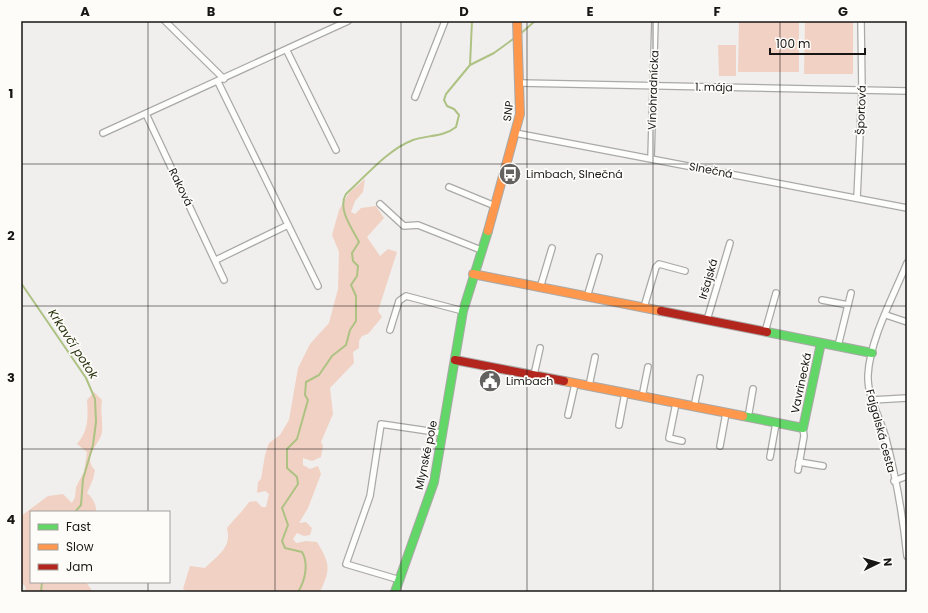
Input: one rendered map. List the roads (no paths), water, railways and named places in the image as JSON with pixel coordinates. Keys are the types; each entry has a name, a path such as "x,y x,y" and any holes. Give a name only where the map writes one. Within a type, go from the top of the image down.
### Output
{"street":[{"path":"165,21 221,80 318,286"},
{"path":"103,133 348,21"},
{"path":"415,97 445,21"},
{"name":"SNP","path":"473,274 496,204 520,114 517,21"},
{"name":"Vinohradnícka","path":"651,158 655,21"},
{"name":"Športová","path":"858,198 862,90 861,21"},
{"path":"287,50 336,150"},
{"name":"1. mája","path":"520,83 907,91"},
{"name":"Raková","path":"146,114 216,260 224,280"},
{"name":"Slnečná","path":"516,133 907,208"},
{"path":"449,186 496,204"},
{"path":"380,204 404,226 418,225 481,250"},
{"path":"216,260 288,225"},
{"name":"Iršajská","path":"707,320 730,243"},
{"path":"540,288 552,248"},
{"path":"587,297 599,257"},
{"name":"Fajgalská cesta","path":"907,263 872,353 868,377 872,400 886,439 907,556"},
{"path":"644,307 656,267 659,264 685,271"},
{"path":"473,274 872,353"},
{"name":"Mlynské pole","path":"395,592 434,482 457,342 463,311 473,274"},
{"path":"765,332 776,293"},
{"path":"838,346 851,293"},
{"path":"390,330 399,301 406,296 463,311"},
{"path":"822,300 848,305"},
{"path":"886,315 907,322"},
{"name":"Vavrinecká","path":"798,470 804,436 803,428 821,343"},
{"path":"534,376 540,348"},
{"path":"589,386 595,357"},
{"name":"Vavrinecká","path":"455,360 803,428"},
{"path":"642,397 648,367"},
{"path":"694,407 700,378"},
{"path":"568,415 575,384"},
{"path":"748,418 753,389"},
{"path":"619,425 625,393"},
{"path":"872,400 907,398"},
{"path":"676,403 669,438 682,441"},
{"path":"720,446 726,413"},
{"path":"770,457 776,423"},
{"path":"400,580 346,564 370,496 381,424 442,432"},
{"path":"799,462 823,466"},
{"path":"894,481 907,476"}],"waterway":[{"path":"470,65 472,21"},
{"path":"519,35 535,21"},
{"path":"298,592 303,583 306,567 304,557 302,552 285,548 282,541 288,525 282,508 298,484 297,477 287,468 287,449 297,439 308,400 305,395 306,382 319,375 332,356 346,345 350,330 356,321 356,296 351,285 357,276 358,266 353,261 352,253 359,242 349,225 344,212 343,206 346,194 377,164 403,144 418,138 446,133 456,127 459,115 454,109 447,106 444,100 446,94 470,65 494,53 516,37"},
{"name":"Krkavčí potok","path":"21,283 86,378 95,399 96,422 93,445 83,479 81,505 76,511"},
{"name":"Krkavčí potok","path":"41,592 42,583"}],"place":[{"name":"Limbach, Slnečná","path":"510,174"},
{"name":"Limbach","path":"490,381"}]}
